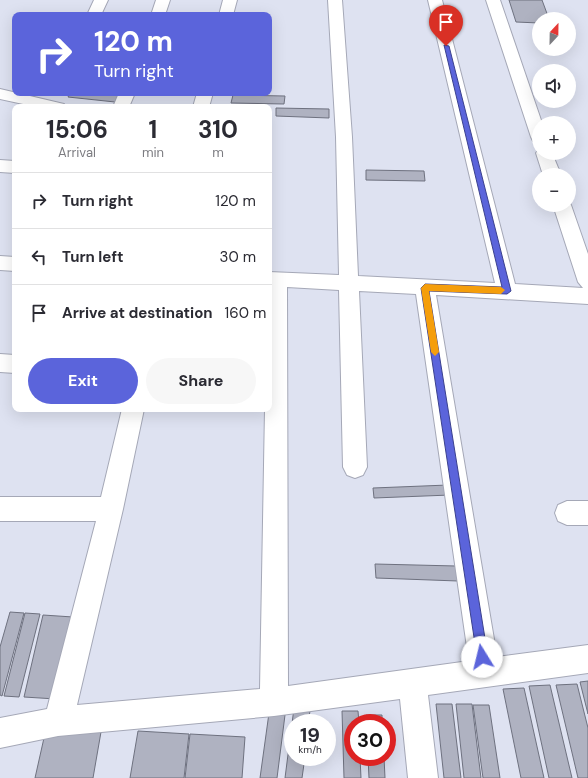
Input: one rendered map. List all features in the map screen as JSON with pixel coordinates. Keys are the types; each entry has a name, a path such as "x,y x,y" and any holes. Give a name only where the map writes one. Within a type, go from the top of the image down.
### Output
{"street":[{"path":"95,12 101,0"},
{"path":"159,12 164,0"},
{"path":"227,12 230,0"},
{"path":"334,0 344,137 355,467"},
{"path":"435,0 507,291"},
{"path":"493,0 532,116"},
{"path":"0,94 12,96"},
{"path":"14,96 56,102"},
{"path":"0,166 12,167"},
{"path":"564,212 588,282"},
{"path":"0,263 12,264"},
{"path":"274,702 273,279 588,296"},
{"path":"425,288 485,672"},
{"path":"0,364 12,364"},
{"path":"58,722 132,412"},
{"path":"0,509 110,509"},
{"path":"0,733 58,722 274,702 588,659"},
{"path":"412,682 423,778"}],"building":[{"path":"509,0 542,0 546,12 532,12 532,23 516,22"},
{"path":"68,96 118,96 115,102"},
{"path":"233,96 285,96 284,104 231,103"},
{"path":"276,108 329,109 329,118 276,116"},
{"path":"366,170 424,171 425,181 366,180"},
{"path":"448,485 450,495 374,498 373,488"},
{"path":"375,564 456,566 458,581 376,578"},
{"path":"10,612 24,613 2,696 0,695 0,647"},
{"path":"25,613 40,614 19,697 4,696"},
{"path":"43,615 73,617 56,699 24,697"},
{"path":"588,681 588,714 580,682"},
{"path":"577,684 588,728 588,778 578,778 556,685"},
{"path":"550,685 572,778 549,778 529,686"},
{"path":"524,688 544,778 521,778 503,689"},
{"path":"436,704 452,704 461,778 444,778"},
{"path":"456,704 472,704 481,778 464,778"},
{"path":"473,705 489,705 500,778 483,778"},
{"path":"294,708 310,711 310,714 293,714"},
{"path":"342,711 358,711 358,714 344,714 344,766 360,766 361,778 344,778"},
{"path":"269,713 284,715 277,778 260,778"},
{"path":"46,729 101,732 93,778 35,778"},
{"path":"138,731 189,734 184,778 130,778"},
{"path":"190,734 245,737 242,778 185,778"},
{"path":"287,766 304,766 302,778 285,778"},
{"path":"368,766 384,766 385,778 369,778"}],"slow traffic":[{"path":"435,352 425,288 501,290"}],"route":[{"path":"446,46 507,291 425,288 482,657"}]}
